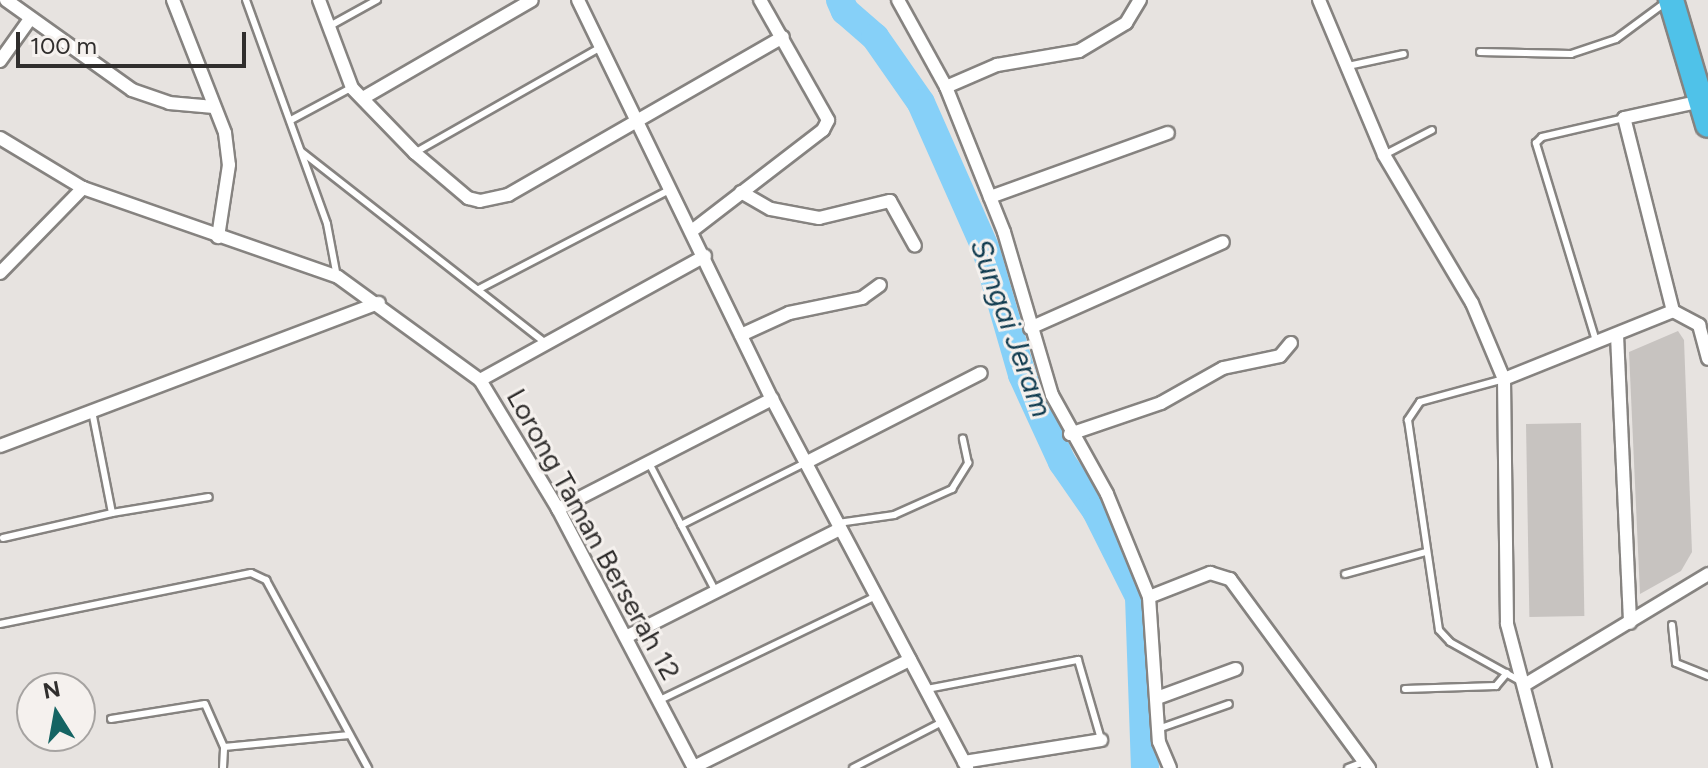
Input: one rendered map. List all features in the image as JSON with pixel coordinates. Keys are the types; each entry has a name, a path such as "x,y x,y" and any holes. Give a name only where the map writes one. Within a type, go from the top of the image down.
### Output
{"highway":[{"path":"1670,0 1701,74 1705,113"}],"street":[{"path":"6,0 132,90 169,103 214,107"},
{"path":"173,0 225,133 229,165 218,237"},
{"path":"319,0 352,88 415,153 468,198 494,200 783,37"},
{"path":"363,98 532,0"},
{"path":"578,0 673,188 772,399 966,765 1101,740"},
{"path":"693,230 823,130 828,120 760,0"},
{"path":"898,0 946,87 990,197 1030,328 1070,434 1107,494 1149,597 1158,729 1170,768"},
{"path":"946,87 997,65 1079,51 1126,23 1140,0"},
{"path":"1319,0 1384,155 1472,303 1504,379 1507,624 1526,684 1545,768"},
{"path":"0,61 30,19"},
{"path":"1705,113 1624,118 1673,311 1699,325 1708,359"},
{"path":"990,197 1168,133"},
{"name":"Lorong Taman Berserah 12","path":"0,138 83,188 338,277 379,303 480,380 558,509 694,768"},
{"path":"0,273 83,188"},
{"path":"741,192 771,209 819,218 890,201 915,246"},
{"path":"1030,328 1223,242"},
{"path":"480,380 705,256"},
{"path":"741,335 789,313 862,298 880,285"},
{"path":"0,446 379,303"},
{"path":"1504,379 1673,311"},
{"path":"1617,335 1630,623"},
{"path":"1070,434 1161,403 1223,368 1280,356 1291,343"},
{"path":"807,462 981,373"},
{"path":"558,509 772,399"},
{"path":"626,637 839,526"},
{"path":"1149,597 1210,573 1230,579 1366,765"},
{"path":"1526,684 1708,574"},
{"path":"694,768 910,660"},
{"path":"1157,698 1236,669"}],"lane":[{"path":"246,0 327,224 338,277"},
{"path":"328,27 377,0"},
{"path":"1480,52 1571,54 1616,39 1670,0"},
{"path":"415,153 601,47"},
{"path":"1348,66 1404,54"},
{"path":"291,120 352,88"},
{"path":"1597,344 1536,143 1542,137 1624,118"},
{"path":"1384,155 1432,130"},
{"path":"302,152 544,342"},
{"path":"479,289 673,188"},
{"path":"1504,379 1420,402 1411,409 1408,420 1439,630 1450,642 1526,684"},
{"path":"92,411 112,513"},
{"path":"839,526 894,515 952,489 968,463 963,439"},
{"path":"648,461 715,590"},
{"path":"681,525 807,462"},
{"path":"3,538 112,513 209,497"},
{"path":"1345,574 1426,552"},
{"path":"0,624 251,573 266,580 368,768"},
{"path":"660,700 876,596"},
{"path":"1672,625 1676,663 1708,676"},
{"path":"927,689 1078,660 1101,740"},
{"path":"1405,689 1496,686 1507,673"},
{"path":"111,719 205,704 224,747"},
{"path":"1158,729 1229,704"},
{"path":"853,768 944,721"},
{"path":"223,768 219,753 224,747 349,735"},
{"path":"1348,768 1366,765"}],"building":[{"path":"1678,331 1684,340 1692,552 1681,571 1640,594 1629,352"},
{"path":"1581,423 1584,616 1529,617 1526,424"}],"waterway":[{"name":"Sungai Jeram","path":"840,0 845,11 875,37 921,103 986,250 1022,375 1062,462 1096,511 1139,597 1145,768"}]}
